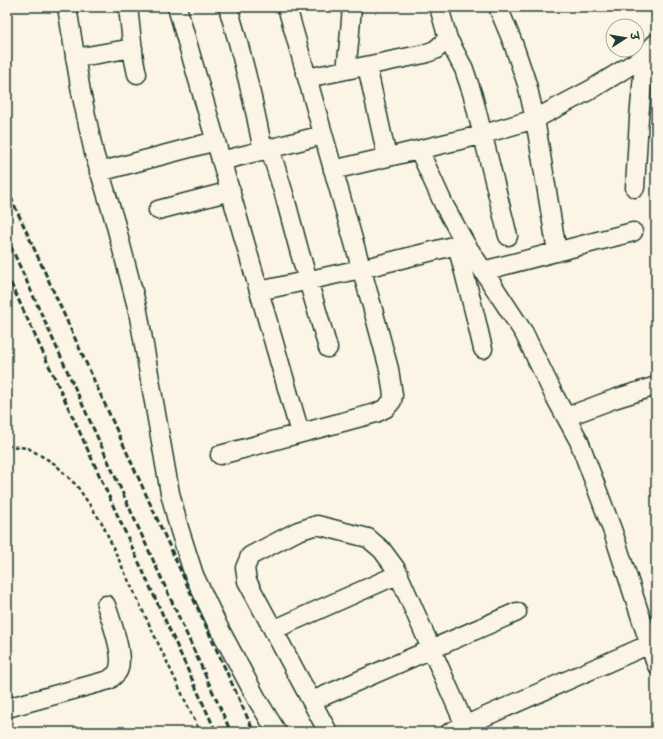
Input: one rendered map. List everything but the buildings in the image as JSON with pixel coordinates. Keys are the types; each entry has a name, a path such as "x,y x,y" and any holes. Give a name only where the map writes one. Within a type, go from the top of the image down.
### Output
{"street":[{"path":"67,7 75,58 94,153 138,311 170,493 179,528 194,575 218,626 258,701 277,732"},
{"path":"128,7 138,74"},
{"path":"177,7 300,433"},
{"path":"228,7 267,150 284,194 328,348"},
{"path":"220,455 376,413 386,408 392,402 393,395 389,369 287,7"},
{"path":"346,70 352,7"},
{"path":"439,7 448,38 464,69 473,96 508,236"},
{"path":"498,7 513,43 527,84 535,119 557,252"},
{"path":"307,78 424,54 435,50 448,38"},
{"path":"75,58 133,48"},
{"path":"333,170 419,150 535,119 592,89 639,60 651,48"},
{"path":"636,188 640,118 651,48"},
{"path":"367,66 387,157"},
{"path":"222,161 323,135"},
{"path":"99,172 216,141"},
{"path":"419,150 461,244 483,349"},
{"path":"158,210 231,191"},
{"path":"483,271 633,232"},
{"path":"259,291 361,269 461,244"},
{"path":"461,244 483,271 524,332 579,441 602,500 656,664"},
{"path":"566,417 614,399 656,386"},
{"path":"328,732 247,581 245,568 250,556 298,531 317,526 368,538 382,550 396,569 432,649 461,730 650,644"},
{"path":"273,630 398,574"},
{"path":"7,708 109,680 118,672 120,659 118,645 106,604"},
{"path":"312,701 517,612"}],"path":[{"path":"7,446 28,448 55,464 77,486 102,523 200,732"}],"railway":[{"path":"7,189 254,732"},
{"path":"7,238 231,732"},
{"path":"7,275 216,732"}]}
